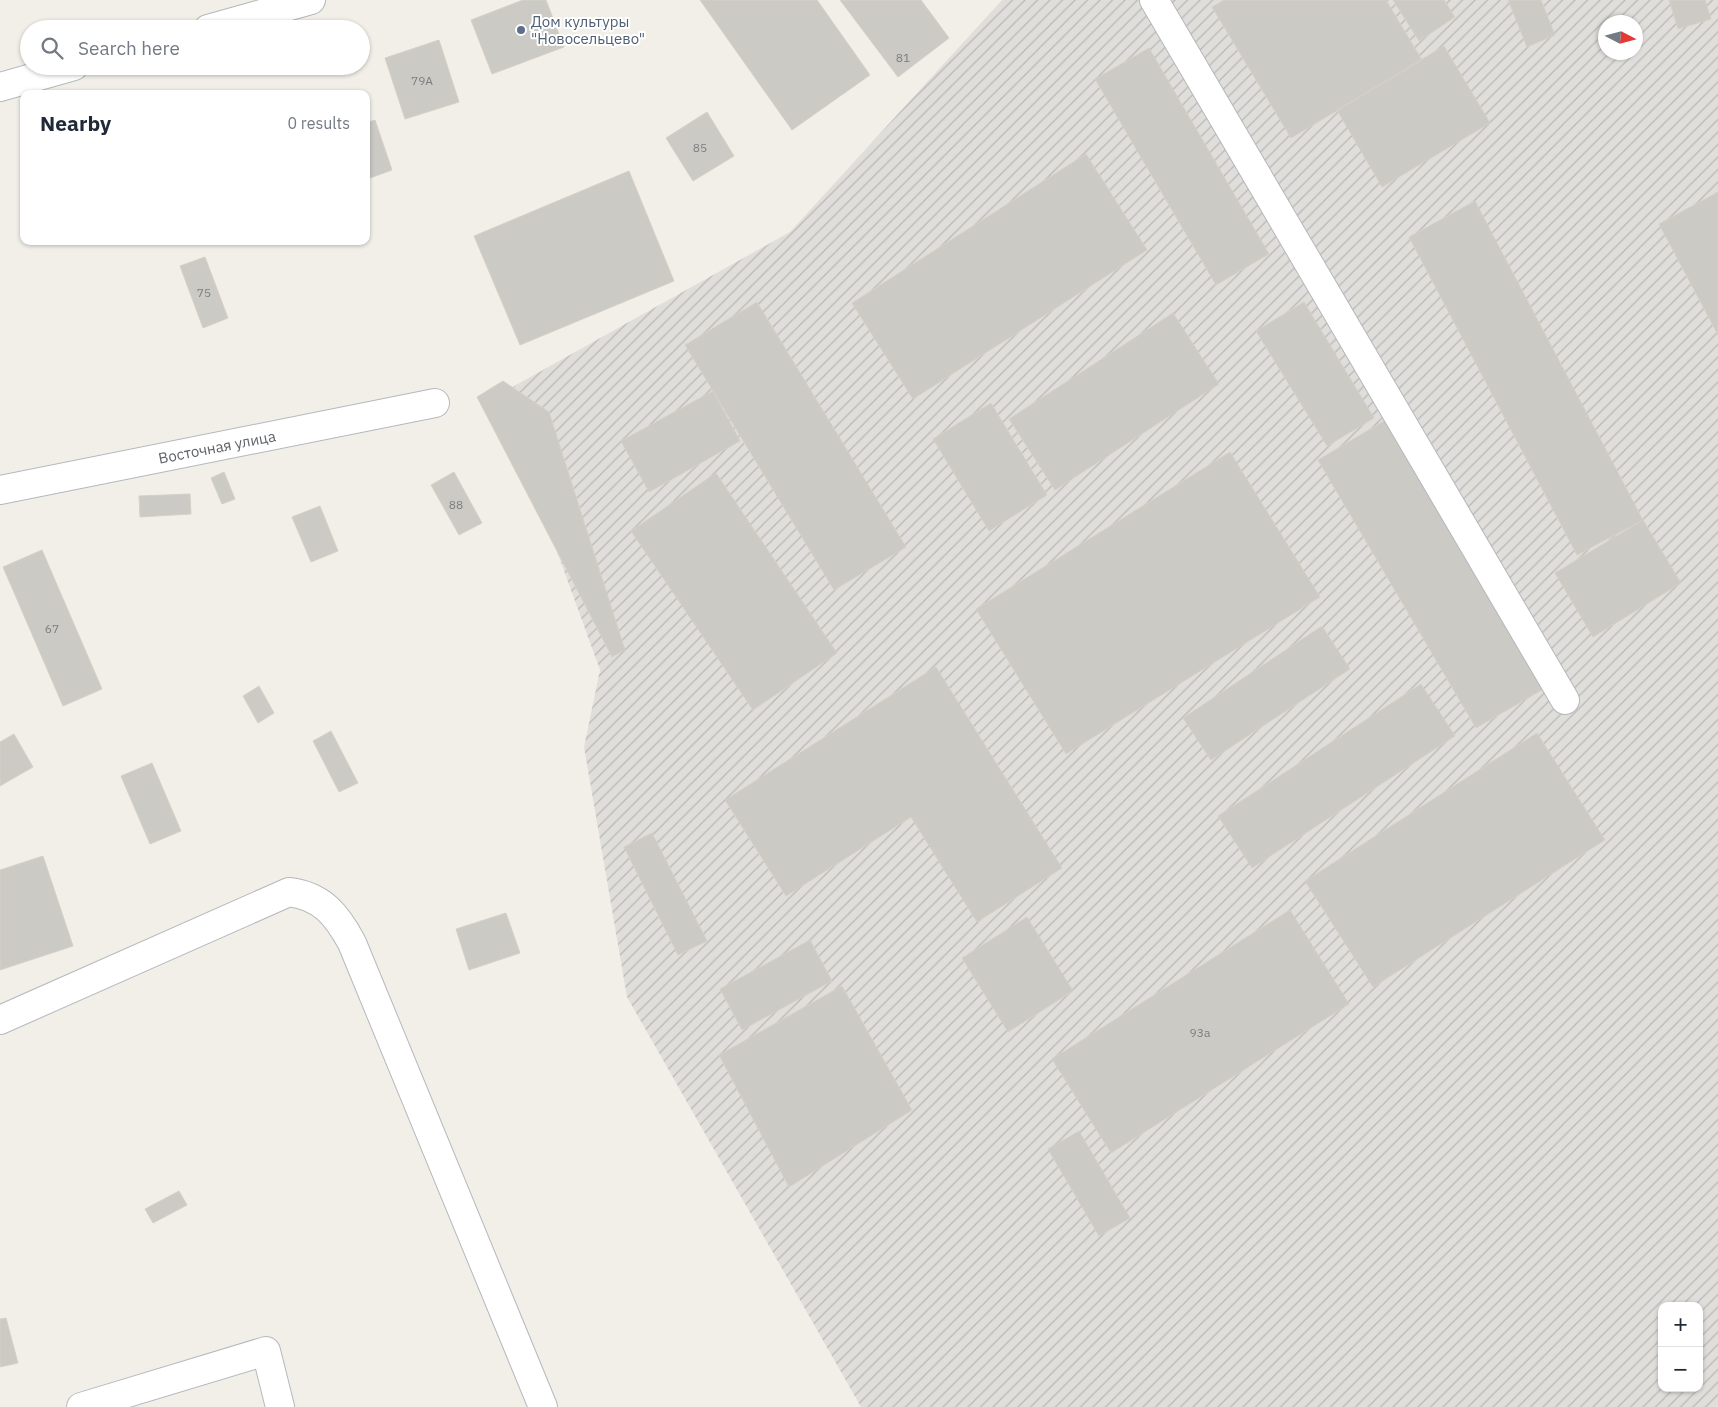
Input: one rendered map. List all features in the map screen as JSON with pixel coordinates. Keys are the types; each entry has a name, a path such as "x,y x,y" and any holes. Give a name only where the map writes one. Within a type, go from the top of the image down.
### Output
{"street":[{"path":"240,20 311,0"},
{"path":"1154,0 1565,700"},
{"path":"0,87 42,75"},
{"name":"Восточная улица","path":"0,490 434,403"},
{"path":"0,1020 289,892 315,899 341,923 352,943 543,1407"},
{"path":"82,1407 266,1351 280,1407"}],"shaded area":[{"path":"1002,0 1718,0 1718,1406 861,1407 627,997 584,747 600,670 500,394 790,232"}],"building":[{"path":"523,0 546,0 564,47 492,74 471,20"},
{"path":"700,0 817,0 870,75 792,130"},
{"path":"840,0 921,0 949,38 898,77"},
{"path":"1224,0 1386,0 1422,60 1291,138 1212,7"},
{"path":"1393,0 1444,0 1455,17 1419,41"},
{"path":"1508,0 1541,0 1555,35 1527,47"},
{"path":"1669,0 1705,0 1711,19 1678,29"},
{"path":"439,40 459,102 405,119 385,58"},
{"path":"1444,46 1490,123 1382,187 1337,110"},
{"path":"1149,48 1269,254 1216,285 1095,79"},
{"path":"707,112 734,156 693,181 666,138"},
{"path":"375,120 392,170 370,178 370,122"},
{"path":"1086,154 1147,250 913,399 852,303"},
{"path":"629,171 674,281 520,345 474,236"},
{"path":"1718,192 1718,335 1659,224"},
{"path":"1475,201 1643,520 1577,555 1409,237"},
{"path":"205,257 228,318 203,328 180,266"},
{"path":"757,302 906,547 834,590 685,345"},
{"path":"1304,302 1374,418 1327,446 1256,331"},
{"path":"1173,313 1219,384 1055,490 1009,419"},
{"path":"503,381 549,412 625,650 612,657 477,397"},
{"path":"713,391 740,441 649,492 621,441"},
{"path":"991,403 1047,495 989,531 933,439"},
{"path":"1389,418 1547,687 1476,728 1318,460"},
{"path":"1230,452 1320,597 1066,754 976,609"},
{"path":"224,472 235,499 222,504 211,478"},
{"path":"454,472 482,523 459,535 431,485"},
{"path":"716,473 837,653 753,710 631,531"},
{"path":"190,494 191,514 140,517 139,496"},
{"path":"320,506 338,551 311,562 292,517"},
{"path":"1643,520 1681,583 1593,637 1555,573"},
{"path":"42,550 102,689 63,706 3,567"},
{"path":"1322,626 1350,669 1211,760 1183,718"},
{"path":"936,667 1062,868 977,922 911,817 786,896 725,800"},
{"path":"1421,684 1455,736 1252,868 1218,816"},
{"path":"259,686 274,713 258,723 243,696"},
{"path":"331,731 358,783 339,792 313,741"},
{"path":"1537,733 1605,840 1373,987 1305,881"},
{"path":"14,734 33,767 0,786 0,742"},
{"path":"152,763 181,831 150,844 121,776"},
{"path":"652,833 707,941 678,955 624,847"},
{"path":"43,856 73,946 0,970 0,870"},
{"path":"1290,910 1349,1004 1111,1153 1052,1059"},
{"path":"506,913 520,953 469,970 456,929"},
{"path":"1027,917 1073,991 1008,1032 962,958"},
{"path":"810,940 832,981 742,1030 720,989"},
{"path":"842,986 912,1110 789,1187 719,1055"},
{"path":"1079,1131 1130,1218 1099,1236 1048,1149"},
{"path":"179,1191 187,1205 153,1223 145,1209"},
{"path":"6,1318 18,1363 0,1367 0,1319"}],"place":[{"name":"Дом культуры \"Новосельцево\"","path":"521,30"}]}
